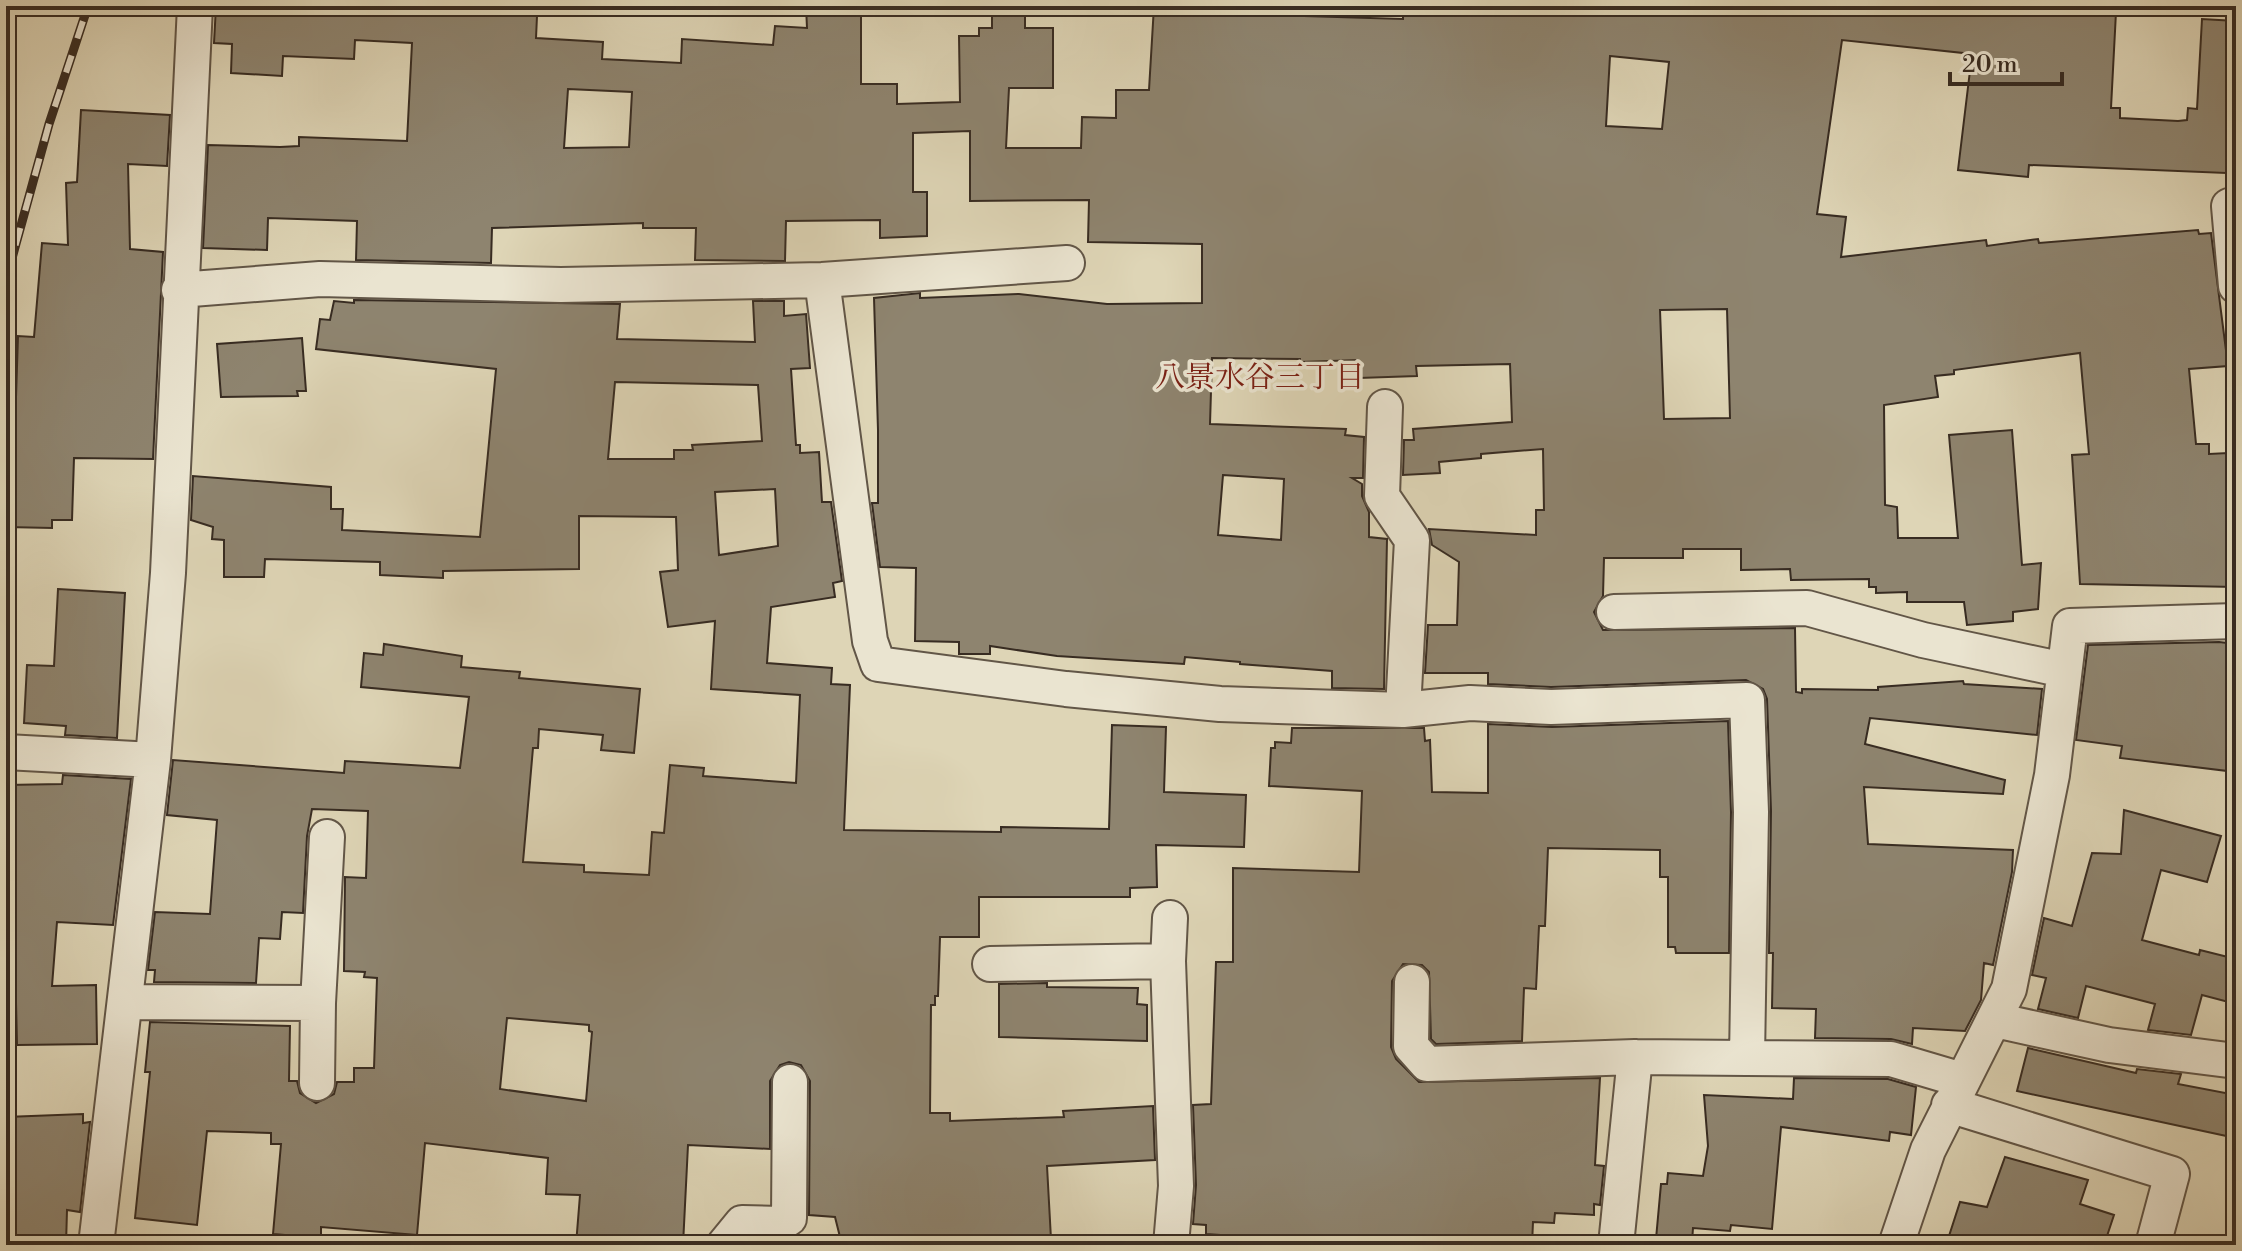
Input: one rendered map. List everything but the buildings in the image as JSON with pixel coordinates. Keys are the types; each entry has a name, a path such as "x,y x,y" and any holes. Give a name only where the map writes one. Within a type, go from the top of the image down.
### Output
{"street":[{"path":"96,1245 153,760 168,573 179,290 194,88 195,6"},
{"path":"2229,206 2236,286"},
{"path":"179,290 320,279 561,285 822,280 1067,263"},
{"path":"822,280 870,641 878,664 1066,689 1220,704 1403,710 1470,703 1551,707 1747,700 1751,812 1747,1058"},
{"path":"1385,407 1382,496 1412,540 1403,710"},
{"path":"1614,612 1807,608 1923,640 2064,670"},
{"path":"1896,1245 1928,1150 2009,989 2052,775 2070,626 2236,621"},
{"path":"6,752 153,760"},
{"path":"317,1083 327,837"},
{"path":"1170,918 1168,961 1176,1186 1171,1245"},
{"path":"990,964 1168,961"},
{"path":"1412,982 1411,1046 1427,1064 1635,1057 1891,1059 1955,1093 2172,1174 2153,1245"},
{"path":"125,1002 318,1003"},
{"path":"1995,1020 2109,1045 2236,1061"},
{"path":"1616,1245 1635,1057"},
{"path":"724,1245 742,1223 780,1224 789,1218 790,1082"}],"railway":[{"path":"6,280 49,124 88,6"}],"district":[{"name":"八景水谷三丁目","path":"1260,377"}]}
